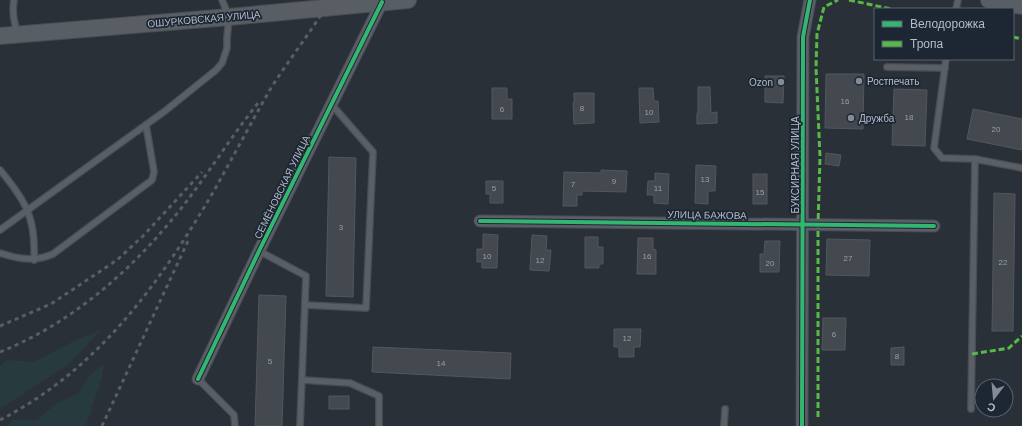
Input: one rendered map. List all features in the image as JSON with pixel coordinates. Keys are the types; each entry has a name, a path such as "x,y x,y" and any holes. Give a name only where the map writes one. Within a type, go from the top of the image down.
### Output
{"street":[{"name":"ОШУРКОВСКАЯ УЛИЦА","path":"0,36 229,17 408,0"},
{"name":"БУКСИРНАЯ УЛИЦА","path":"802,426 803,38 810,0"},
{"path":"989,0 1022,6"},
{"name":"СЕМЁНОВСКАЯ УЛИЦА","path":"198,379 382,2"},
{"name":"УЛИЦА БАЖОВА","path":"480,221 934,226"}],"lane":[{"path":"14,0 12,8 13,20 18,35"},
{"path":"0,230 146,125 216,70 222,63 227,48 229,17 222,0"},
{"path":"946,60 934,148 942,158 975,159 1022,168"},
{"path":"887,67 944,68"},
{"path":"305,305 366,308 373,152 332,104"},
{"path":"0,253 34,260 43,259 53,254 152,180 154,172 146,125"},
{"path":"971,409 975,159"},
{"path":"0,170 28,210 33,232 34,260"},
{"path":"259,252 306,276 300,426"},
{"path":"198,379 234,415 235,426"},
{"path":"302,380 350,383 379,396 379,426"},
{"path":"724,426 725,409"}],"green space":[{"path":"101,330 69,364 0,409 0,366 7,360 34,362 76,340"},
{"path":"105,363 86,426 5,426 13,420 37,420 57,403 78,394 91,374"}],"building":[{"path":"826,74 864,74 863,129 825,128"},
{"path":"765,76 784,76 783,103 765,102"},
{"path":"698,87 710,87 711,113 717,112 717,123 697,124"},
{"path":"492,88 507,88 507,99 512,99 512,119 492,119"},
{"path":"639,88 653,88 654,101 658,101 659,122 640,123"},
{"path":"894,89 927,90 925,146 892,145"},
{"path":"574,93 594,93 594,123 574,124"},
{"path":"973,109 1022,119 1022,150 967,139"},
{"path":"826,153 841,155 839,166 825,164"},
{"path":"329,157 356,158 353,297 326,296"},
{"path":"696,165 716,166 715,191 708,191 708,204 695,203"},
{"path":"601,170 627,171 626,192 582,191 582,195 577,195 577,206 563,206 564,172 601,173"},
{"path":"655,173 669,174 668,204 654,203 654,195 647,195 648,181 655,181"},
{"path":"753,174 767,174 767,204 753,204"},
{"path":"486,181 503,181 503,203 490,203 490,194 486,194"},
{"path":"994,193 1015,194 1013,331 992,331"},
{"path":"483,234 498,235 497,268 482,268 482,262 477,262 477,249 483,249"},
{"path":"532,235 547,236 546,250 551,250 549,271 530,270"},
{"path":"585,237 598,237 598,247 603,247 603,264 599,264 599,268 585,268"},
{"path":"638,238 653,238 653,249 656,250 656,274 637,274"},
{"path":"827,239 870,240 869,276 826,275"},
{"path":"765,241 780,241 779,272 760,272 760,254 764,254"},
{"path":"259,295 286,296 282,426 255,426"},
{"path":"823,318 846,318 845,350 822,350"},
{"path":"614,329 641,329 640,347 634,347 634,357 619,357 619,347 614,347"},
{"path":"373,347 511,353 510,379 372,372"},
{"path":"904,347 904,365 891,365 891,348"},
{"path":"329,396 349,396 349,409 329,409"}],"railway":[{"path":"0,420 35,399 68,376 124,321 149,290 194,224 271,88 330,0"},
{"path":"0,352 52,326 76,310 98,293 141,254 179,211 258,103"},
{"path":"0,326 51,304 117,260 143,236 202,172"},
{"path":"102,426 188,241"}],"marked path":[{"path":"818,417 818,225 820,157 816,68 817,34 824,7 838,0"},
{"path":"849,0 886,8"},
{"path":"1014,37 1022,39"},
{"path":"972,354 1009,348 1022,336"}],"cycle path":[{"path":"802,426 803,37 810,0"},
{"path":"198,379 259,251 382,2"},
{"path":"480,221 934,226"}],"place":[{"name":"Ростпечать","path":"859,81"},
{"name":"Ozon","path":"781,82"},
{"name":"Дружба","path":"851,118"}]}
